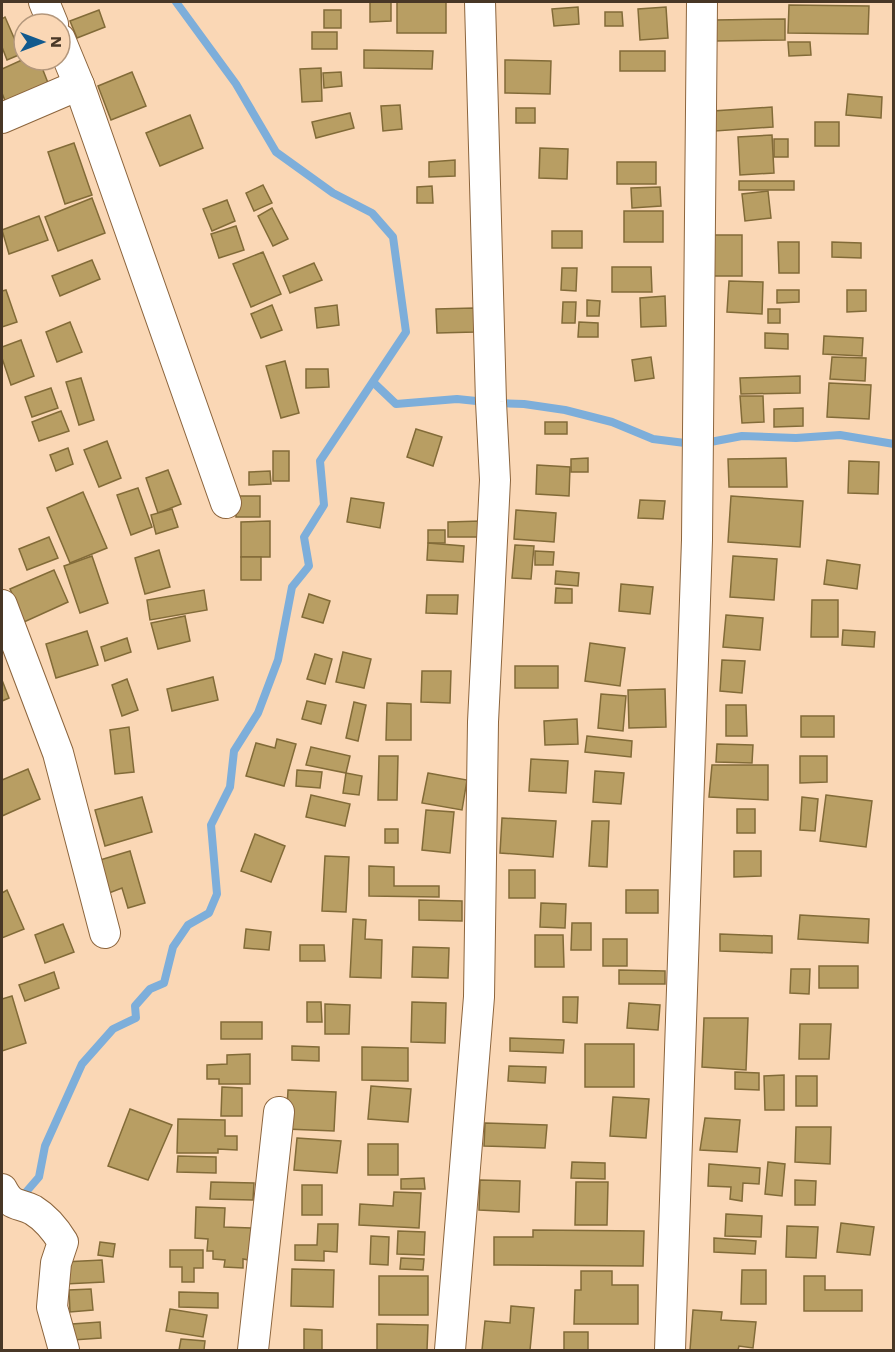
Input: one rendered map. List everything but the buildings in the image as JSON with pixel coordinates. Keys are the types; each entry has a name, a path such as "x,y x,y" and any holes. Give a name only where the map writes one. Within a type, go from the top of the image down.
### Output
{"street":[{"path":"450,1350 479,997 483,722 495,480 480,2"},
{"path":"670,1350 697,540 702,2"},
{"path":"72,67 226,503"},
{"path":"2,118 80,85"},
{"path":"2,605 58,753 105,933"},
{"path":"253,1350 279,1112"},
{"path":"2,1189 14,1204 32,1209 52,1225 63,1242 56,1263 52,1307 64,1350"}],"waterway":[{"path":"20,1199 39,1177 45,1146 82,1064 113,1029 136,1018 135,1006 150,989 164,983 173,947 188,925 209,913 217,894 211,825 230,787 234,751 258,713 278,660 292,587 309,566 304,537 324,505 320,461 406,332 393,237 372,213 333,193 276,152 236,84 176,2"},
{"path":"374,383 396,404 457,399 486,402"},
{"path":"498,403 565,410 612,422 653,439 693,444"},
{"path":"705,443 742,436 796,438 840,435 894,444"}]}
